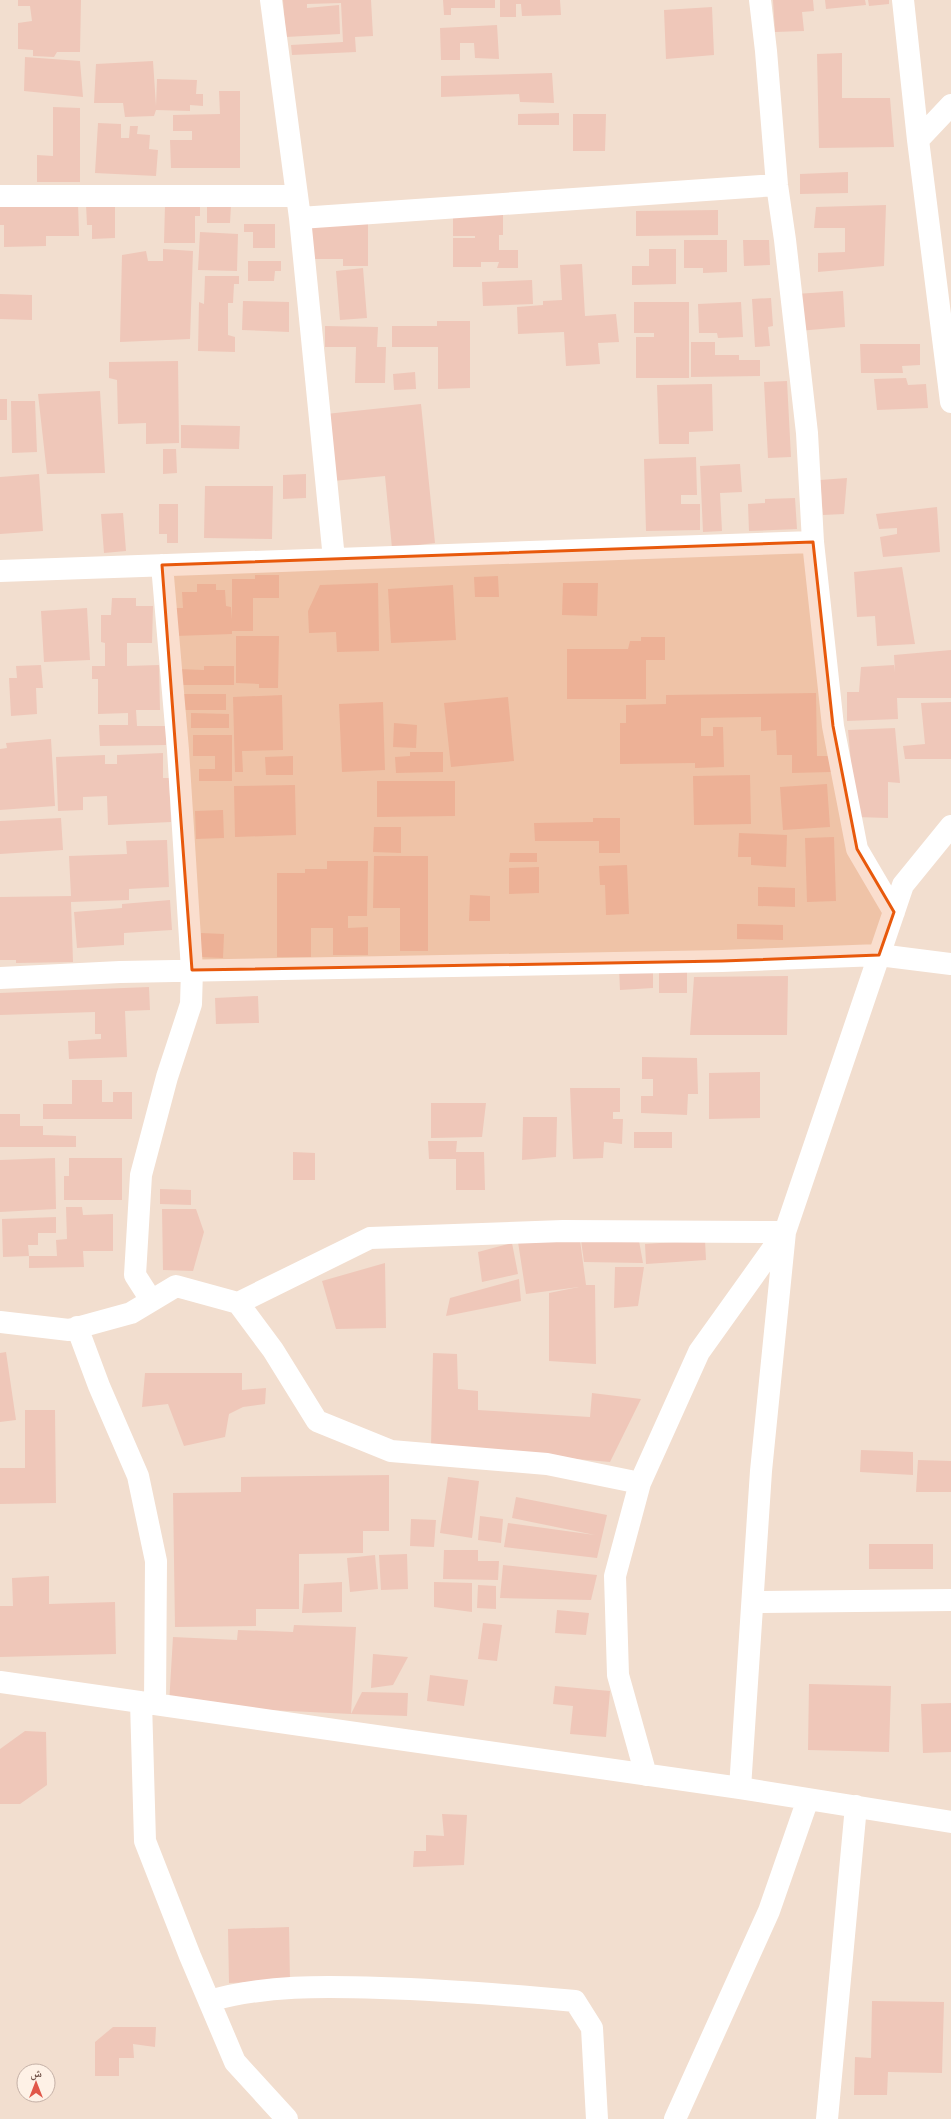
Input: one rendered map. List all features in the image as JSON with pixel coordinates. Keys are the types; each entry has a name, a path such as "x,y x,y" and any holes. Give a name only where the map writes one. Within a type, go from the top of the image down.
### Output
{"street":[{"path":"272,0 300,218 334,559"},
{"path":"760,0 766,51 776,186 785,240 807,434 813,542 833,726 857,849 894,912"},
{"path":"902,0 951,402"},
{"path":"918,140 951,105"},
{"path":"300,218 776,186"},
{"path":"0,196 297,196"},
{"path":"0,571 813,542"},
{"path":"151,1300 136,1275 142,1175 167,1077 190,1004 192,970 178,750 162,565"},
{"path":"740,1788 762,1471 785,1232 903,886 951,826"},
{"path":"0,978 192,970 714,962 879,954 951,964"},
{"path":"238,1304 370,1238 563,1231 785,1232"},
{"path":"646,1775 618,1675 615,1576 640,1483 699,1352 785,1232"},
{"path":"0,1322 69,1330 131,1312 176,1286 238,1304 273,1350 318,1421 392,1451 547,1464 640,1483"},
{"path":"77,1327 140,1483 156,1561 148,1703 145,1841 235,2062 287,2119"},
{"path":"753,1602 951,1600"},
{"path":"0,1682 740,1788 951,1822"},
{"path":"675,2119 769,1911 808,1799"},
{"path":"827,2119 856,1806"},
{"path":"209,2001 235,1993 329,1986 466,1991 575,2001 592,2028 597,2119"}],"highlighted area":[{"path":"813,542 833,726 857,849 894,912 879,955 722,961 192,970 162,565"}],"shaded area":[{"path":"0,0 951,0 951,2119 0,2119"}],"building":[{"path":"18,0 81,0 80,52 57,52 54,57 33,56 33,50 18,49 18,23 32,21 30,6 18,6"},
{"path":"283,0 371,0 373,36 355,37 356,52 292,55 291,45 343,42 341,3 307,4 307,8 339,5 340,34 286,37"},
{"path":"443,0 495,0 495,8 451,8 451,15 444,15"},
{"path":"500,0 560,0 561,15 522,16 521,4 516,4 516,17 500,17"},
{"path":"773,0 813,0 814,11 802,12 804,31 775,32"},
{"path":"825,0 865,0 866,5 826,9"},
{"path":"868,0 889,0 889,4 869,6"},
{"path":"712,7 714,55 666,59 664,10"},
{"path":"497,25 499,59 475,58 474,43 460,43 460,60 441,60 440,28"},
{"path":"842,53 842,98 890,98 894,147 819,148 817,54"},
{"path":"25,57 80,61 83,97 24,91"},
{"path":"153,61 156,106 157,79 197,80 196,94 203,94 203,106 190,105 190,111 156,110 154,116 125,117 123,103 94,103 96,64"},
{"path":"552,73 554,103 520,102 519,94 441,97 441,76"},
{"path":"219,91 240,91 240,168 171,168 170,140 192,140 192,131 173,131 173,115 220,114"},
{"path":"53,107 80,108 80,182 37,182 37,155 53,156"},
{"path":"559,113 559,125 518,125 518,114"},
{"path":"573,114 606,114 605,151 573,151"},
{"path":"98,123 121,124 121,138 129,138 130,126 138,126 137,134 150,135 149,149 158,150 156,176 95,173"},
{"path":"848,172 848,193 800,194 800,174"},
{"path":"78,202 79,236 46,236 46,246 4,247 4,225 0,225 0,203"},
{"path":"86,204 115,204 115,238 92,239 92,225 87,225"},
{"path":"165,205 200,206 200,216 195,216 195,243 164,243"},
{"path":"207,205 231,205 230,223 207,223"},
{"path":"886,205 884,266 818,272 818,253 845,252 845,228 814,228 816,207"},
{"path":"718,210 718,235 636,236 636,211"},
{"path":"453,213 503,213 503,235 499,235 499,250 518,250 518,268 497,268 499,262 481,262 481,267 453,267 453,238 475,238 475,236 453,236"},
{"path":"305,220 368,220 368,266 343,266 343,259 305,259"},
{"path":"244,224 275,224 275,248 253,248 253,232 244,232"},
{"path":"200,232 238,234 237,271 198,270"},
{"path":"684,240 727,240 727,272 703,273 703,268 684,268"},
{"path":"743,240 769,240 770,265 744,266"},
{"path":"163,249 193,251 190,339 120,342 122,255 146,251 148,261 163,261"},
{"path":"649,249 676,249 676,284 632,285 632,266 649,266"},
{"path":"248,261 281,261 281,271 275,271 274,281 248,281"},
{"path":"582,264 585,316 616,314 619,342 598,343 600,364 566,366 564,332 518,334 517,307 543,305 543,301 562,300 560,265"},
{"path":"363,268 367,318 340,320 336,271"},
{"path":"205,276 239,276 239,284 234,284 233,303 228,303 228,335 235,337 235,352 198,351 199,302 204,304"},
{"path":"532,280 533,304 483,306 482,282"},
{"path":"843,291 845,327 798,331 795,294"},
{"path":"0,294 32,295 32,320 0,319"},
{"path":"771,298 773,326 768,327 770,346 755,347 752,299"},
{"path":"243,301 289,302 289,332 242,330"},
{"path":"634,302 689,302 689,378 636,378 636,337 654,337 654,333 634,333"},
{"path":"741,302 743,337 718,338 717,333 699,333 698,304"},
{"path":"437,321 470,321 470,388 438,389 438,347 392,347 392,326 437,326"},
{"path":"325,326 378,327 377,347 386,347 385,383 355,383 356,347 325,347"},
{"path":"691,342 715,342 715,355 739,355 739,360 760,360 760,376 691,377"},
{"path":"860,344 920,344 920,365 902,366 903,373 861,373"},
{"path":"178,361 179,443 146,444 146,423 118,424 117,380 109,378 109,362"},
{"path":"415,372 416,389 394,390 393,374"},
{"path":"906,378 908,385 926,384 928,408 877,410 874,379"},
{"path":"787,381 791,457 768,458 764,382"},
{"path":"712,384 713,431 689,432 689,444 659,444 657,385"},
{"path":"100,391 105,473 47,474 38,394"},
{"path":"0,399 7,399 7,420 0,420"},
{"path":"11,401 35,401 37,452 12,453"},
{"path":"421,404 435,543 392,548 385,476 333,481 326,414"},
{"path":"181,425 240,426 239,449 181,448"},
{"path":"163,449 176,449 177,473 163,474"},
{"path":"696,457 697,495 681,495 681,504 700,504 700,530 646,531 644,459"},
{"path":"740,464 742,492 720,493 722,531 703,532 700,466"},
{"path":"39,474 43,531 0,534 0,477"},
{"path":"306,474 306,498 283,499 283,475"},
{"path":"847,478 844,514 823,515 820,480"},
{"path":"205,486 273,486 272,539 204,538"},
{"path":"795,498 797,529 749,531 748,504 765,503 765,499"},
{"path":"159,504 178,504 178,543 167,543 167,534 159,534"},
{"path":"937,507 940,552 883,557 880,537 897,534 897,528 879,529 876,514"},
{"path":"123,513 126,551 104,553 101,514"},
{"path":"902,567 915,644 877,646 875,616 857,617 854,572"},
{"path":"255,575 279,575 279,598 253,598 253,631 232,631 232,634 176,636 175,608 183,608 182,592 197,592 197,584 216,584 216,590 225,590 226,606 231,607 232,620 232,579 255,579"},
{"path":"498,576 499,597 475,597 474,577"},
{"path":"378,583 379,651 337,652 336,632 309,633 308,611 320,585"},
{"path":"563,583 598,583 597,616 562,615"},
{"path":"453,585 456,640 391,643 388,589"},
{"path":"112,598 136,598 136,606 153,606 152,643 127,643 127,666 159,665 160,710 136,710 137,726 166,726 166,745 100,746 99,725 128,725 128,713 98,714 98,679 92,679 92,666 105,666 105,643 101,642 101,615 111,615"},
{"path":"87,608 90,660 44,662 41,611"},
{"path":"236,636 279,636 278,688 259,688 259,684 236,683"},
{"path":"641,637 665,637 665,660 646,660 646,699 567,699 567,649 628,649 630,641 641,641"},
{"path":"951,650 951,698 897,698 898,719 847,721 847,692 859,692 861,667 894,665 895,672 894,655"},
{"path":"41,665 43,688 36,688 37,714 11,716 9,678 17,678 16,666"},
{"path":"204,666 234,666 234,685 178,685 178,669 204,670"},
{"path":"816,693 817,756 830,756 831,772 792,773 792,755 777,755 776,730 761,731 761,717 701,718 701,736 713,736 713,727 723,727 724,767 695,768 695,763 620,764 620,723 626,723 626,705 666,704 666,695"},
{"path":"178,694 226,694 226,710 178,710"},
{"path":"282,695 283,750 242,751 243,772 235,772 233,697"},
{"path":"508,697 514,761 451,767 444,703"},
{"path":"383,702 385,770 342,772 339,704"},
{"path":"951,702 951,759 905,759 903,746 925,744 921,703"},
{"path":"191,713 229,714 229,728 191,728"},
{"path":"394,723 417,725 416,748 393,747"},
{"path":"895,728 900,783 888,782 888,818 856,817 848,730"},
{"path":"193,735 232,735 232,781 199,781 199,769 215,769 215,756 193,756"},
{"path":"51,739 55,806 0,810 0,749 7,748 6,743"},
{"path":"410,752 443,752 443,772 396,773 395,757 410,756"},
{"path":"163,753 163,778 169,778 171,822 108,825 107,796 83,797 83,810 58,811 56,757 105,755 105,764 117,764 117,755"},
{"path":"293,756 293,775 266,775 265,757"},
{"path":"750,775 751,824 694,825 693,776"},
{"path":"377,781 455,781 455,816 377,817"},
{"path":"827,784 830,827 783,830 780,787"},
{"path":"295,785 296,835 235,837 234,786"},
{"path":"223,810 224,838 196,839 195,811"},
{"path":"61,818 63,850 0,854 0,821"},
{"path":"593,818 620,818 620,853 599,853 599,841 535,841 534,823 593,822"},
{"path":"374,827 401,827 401,853 373,852"},
{"path":"739,833 787,835 786,867 751,865 751,857 738,857"},
{"path":"834,837 836,901 807,902 805,838"},
{"path":"167,840 169,887 129,889 129,900 71,902 73,962 16,963 16,960 0,960 0,897 71,896 69,856 127,854 126,841"},
{"path":"510,853 537,853 537,862 509,862"},
{"path":"374,856 428,856 428,951 400,951 400,908 373,908"},
{"path":"327,861 368,861 367,916 348,916 348,928 368,927 368,955 333,955 333,928 311,928 311,957 277,957 277,873 305,873 305,869 327,869"},
{"path":"627,865 629,914 606,915 605,885 600,885 599,866"},
{"path":"539,867 539,893 509,894 509,868"},
{"path":"758,887 795,888 795,907 758,906"},
{"path":"470,895 490,896 490,921 469,921"},
{"path":"170,900 172,930 124,933 124,945 77,948 74,912 122,908 122,904"},
{"path":"737,924 783,925 783,940 737,939"},
{"path":"201,933 224,934 223,958 200,957"},
{"path":"653,967 653,988 620,990 619,968"},
{"path":"659,969 687,970 687,993 659,993"},
{"path":"788,976 787,1035 690,1035 694,977"},
{"path":"149,987 150,1010 125,1011 127,1057 69,1059 68,1041 101,1039 101,1034 95,1034 95,1012 0,1015 0,993"},
{"path":"258,996 259,1023 216,1024 215,998"},
{"path":"642,1057 697,1058 698,1094 688,1094 687,1115 641,1113 641,1096 653,1096 653,1079 642,1079"},
{"path":"760,1072 760,1118 709,1119 709,1073"},
{"path":"72,1080 102,1080 102,1102 113,1102 113,1092 132,1092 132,1119 43,1119 43,1104 72,1104"},
{"path":"570,1088 620,1088 620,1112 613,1112 613,1119 623,1119 622,1144 604,1142 603,1158 573,1159"},
{"path":"431,1103 486,1103 482,1137 431,1138"},
{"path":"0,1114 20,1114 20,1126 43,1126 43,1135 76,1136 76,1147 0,1147"},
{"path":"523,1117 557,1117 556,1157 522,1160"},
{"path":"634,1132 672,1132 672,1148 634,1148"},
{"path":"428,1141 457,1141 456,1152 484,1152 485,1190 456,1190 456,1159 429,1159"},
{"path":"293,1152 315,1153 315,1180 293,1180"},
{"path":"55,1158 56,1209 0,1212 0,1160"},
{"path":"69,1158 122,1158 122,1200 64,1200 64,1176 69,1176"},
{"path":"160,1189 191,1190 191,1205 160,1204"},
{"path":"66,1207 82,1207 83,1215 113,1214 113,1251 83,1251 84,1267 29,1268 29,1256 57,1256 56,1240 67,1239"},
{"path":"162,1209 196,1209 204,1232 193,1271 163,1270"},
{"path":"56,1217 56,1233 38,1233 38,1245 28,1245 29,1256 3,1257 2,1219"},
{"path":"579,1233 586,1285 595,1285 596,1364 549,1361 549,1293 579,1287 526,1294 518,1242"},
{"path":"581,1240 639,1241 643,1263 584,1262"},
{"path":"705,1240 706,1260 646,1264 645,1244"},
{"path":"512,1243 518,1274 482,1282 478,1252"},
{"path":"385,1263 386,1328 336,1329 322,1281"},
{"path":"615,1267 644,1267 638,1306 614,1308"},
{"path":"519,1279 521,1301 446,1316 450,1298"},
{"path":"6,1352 16,1420 0,1422 0,1353"},
{"path":"433,1353 457,1354 458,1389 478,1391 478,1410 590,1417 592,1393 641,1399 610,1462 431,1446"},
{"path":"145,1373 242,1373 242,1390 266,1388 265,1404 243,1407 229,1414 225,1437 184,1446 168,1404 142,1407"},
{"path":"25,1410 55,1410 56,1503 0,1504 0,1468 25,1468"},
{"path":"861,1450 913,1452 913,1475 860,1472"},
{"path":"918,1460 951,1461 951,1492 916,1492"},
{"path":"389,1475 389,1531 363,1531 363,1553 299,1554 299,1609 256,1609 256,1626 175,1627 173,1493 241,1492 241,1477"},
{"path":"448,1477 479,1481 472,1538 440,1533"},
{"path":"516,1497 607,1515 597,1558 504,1547 508,1523 595,1535 512,1518"},
{"path":"480,1516 503,1519 501,1543 478,1540"},
{"path":"411,1519 436,1520 434,1547 410,1546"},
{"path":"869,1544 933,1544 933,1569 869,1569"},
{"path":"444,1550 478,1550 478,1561 499,1561 498,1580 443,1579"},
{"path":"407,1554 408,1589 381,1590 379,1555"},
{"path":"375,1555 378,1589 350,1592 347,1558"},
{"path":"503,1565 597,1575 591,1600 500,1598"},
{"path":"49,1576 49,1604 115,1602 116,1654 0,1657 0,1606 13,1606 12,1578"},
{"path":"342,1582 342,1612 302,1613 304,1584"},
{"path":"434,1582 472,1583 472,1612 434,1607"},
{"path":"478,1585 496,1586 496,1609 477,1608"},
{"path":"557,1610 589,1613 586,1635 555,1633"},
{"path":"483,1623 502,1625 497,1661 478,1659"},
{"path":"294,1625 356,1627 351,1714 169,1705 173,1637 237,1640 238,1630 293,1632"},
{"path":"373,1654 408,1657 393,1685 371,1688"},
{"path":"430,1675 468,1680 464,1706 427,1701"},
{"path":"809,1684 891,1686 889,1752 808,1750"},
{"path":"555,1686 610,1691 606,1737 570,1734 573,1706 553,1704"},
{"path":"362,1692 408,1693 407,1716 351,1714"},
{"path":"951,1703 951,1752 923,1753 921,1704"},
{"path":"25,1731 46,1732 47,1785 20,1804 0,1804 0,1749"},
{"path":"442,1814 467,1815 464,1865 413,1867 414,1851 426,1851 426,1835 444,1836"},
{"path":"289,1927 290,1981 229,1983 228,1929"},
{"path":"872,2001 944,2002 942,2073 888,2072 887,2095 854,2095 855,2057 871,2058"},
{"path":"113,2027 156,2027 155,2047 133,2044 134,2058 119,2058 119,2076 95,2076 95,2042"}]}
